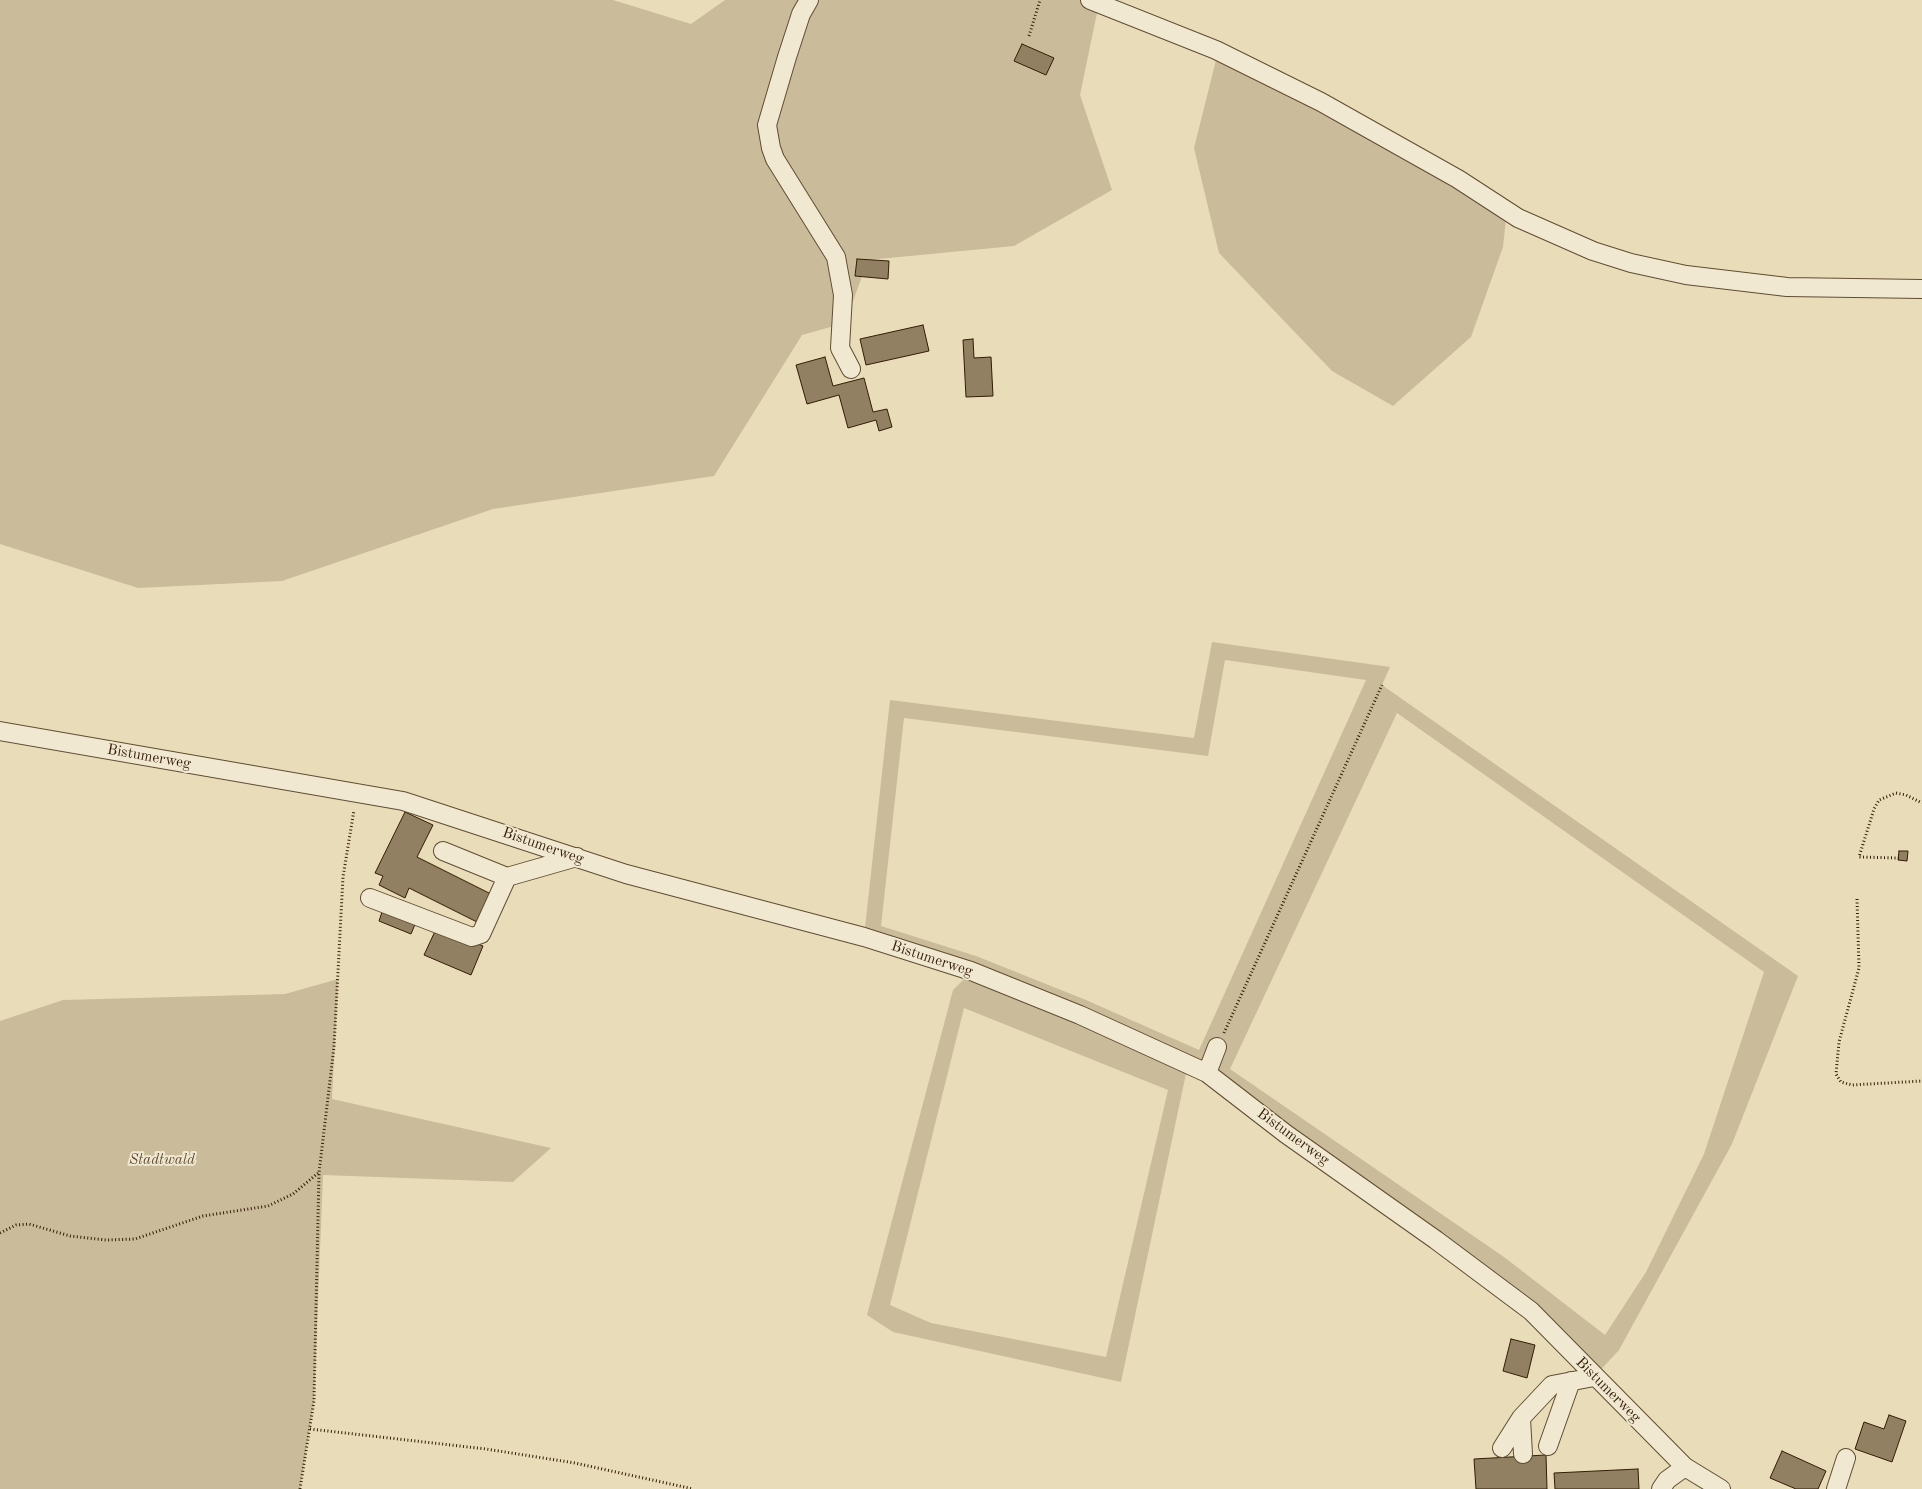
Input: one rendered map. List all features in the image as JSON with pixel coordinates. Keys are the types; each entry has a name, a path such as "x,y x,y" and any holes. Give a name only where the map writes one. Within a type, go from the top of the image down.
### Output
{"street":[{"path":"809,0 801,14 772,102 767,125 770,148 775,159 836,256 843,295 840,348 851,369"},
{"path":"1090,0 1216,50 1251,67 1320,102 1458,179 1518,218 1593,251 1631,263 1686,275 1787,287 1922,289"},
{"name":"Bistumerweg","path":"0,731 403,800 626,874 864,938 971,971 1080,1015 1207,1073 1286,1134 1364,1187 1516,1299 1531,1311 1684,1467 1721,1489"},
{"path":"443,851 506,877 577,858"},
{"path":"370,898 472,937 481,934 506,877"},
{"path":"1207,1073 1217,1047"},
{"path":"1502,1448 1521,1418 1552,1385 1594,1377"},
{"path":"1548,1446 1571,1381"},
{"path":"1521,1418 1523,1454"},
{"path":"1836,1489 1846,1458"},
{"path":"1661,1489 1667,1480 1684,1467"}],"path":[{"path":"1029,36 1040,0"},
{"path":"1217,1047 1382,685"},
{"path":"300,1489 314,1401 319,1173 334,1047 343,877 357,791"},
{"path":"1898,858 1859,857 1879,800 1896,793 1906,795 1922,803"},
{"path":"1857,899 1859,968 1839,1042 1836,1074 1841,1082 1852,1085 1922,1081"},
{"path":"0,1233 16,1225 29,1224 70,1236 106,1240 136,1239 203,1216 238,1213 268,1206 293,1194 319,1173"},
{"path":"310,1429 486,1449 575,1463 693,1489"}],"green space":[{"path":"0,0 613,0 691,24 725,0 1079,0 1098,8 1080,95 1112,190 1014,246 868,260 845,323 802,335 714,476 493,509 282,581 138,588 0,544"},
{"path":"1217,56 1401,154 1506,218 1503,247 1471,337 1393,406 1332,371 1219,253 1194,148"},
{"path":"1212,642 1390,667 1382,685 1798,976 1732,1144 1619,1350 1594,1377 1531,1311 1188,1064 1121,1382 893,1332 867,1315 953,990 971,972 864,937 890,700 1194,738","holes":["1225,660 1366,680 1199,1050 1086,1000 976,956 881,926 904,718 1208,756","1397,713 1764,972 1704,1154 1646,1272 1605,1335 1504,1257 1230,1069","964,1008 1168,1090 1106,1357 931,1323 890,1305"]},
{"name":"Stadtwald","path":"338,979 332,1099 551,1148 513,1182 323,1175 314,1401 300,1489 0,1489 0,1021 63,1000 285,994"}],"building":[{"path":"1022,44 1054,58 1046,75 1014,61"},
{"path":"857,259 889,261 888,279 855,276"},
{"path":"923,325 929,351 866,365 860,339"},
{"path":"973,339 974,358 991,357 993,396 966,397 963,340"},
{"path":"825,357 833,386 864,378 873,412 887,409 892,427 879,431 876,420 848,428 839,395 807,404 796,365"},
{"path":"405,812 433,825 417,857 491,894 477,922 409,888 405,898 379,885 383,876 375,873"},
{"path":"1899,851 1908,851 1907,861 1898,860"},
{"path":"383,909 416,922 411,934 379,921"},
{"path":"437,927 483,946 471,975 424,955"},
{"path":"1511,1339 1535,1345 1527,1378 1503,1371"},
{"path":"1889,1415 1906,1421 1892,1462 1855,1449 1864,1422 1884,1429"},
{"path":"1782,1451 1826,1471 1818,1489 1796,1489 1770,1478"},
{"path":"1546,1455 1547,1489 1476,1489 1474,1459"},
{"path":"1638,1469 1639,1489 1555,1489 1554,1473"}]}
